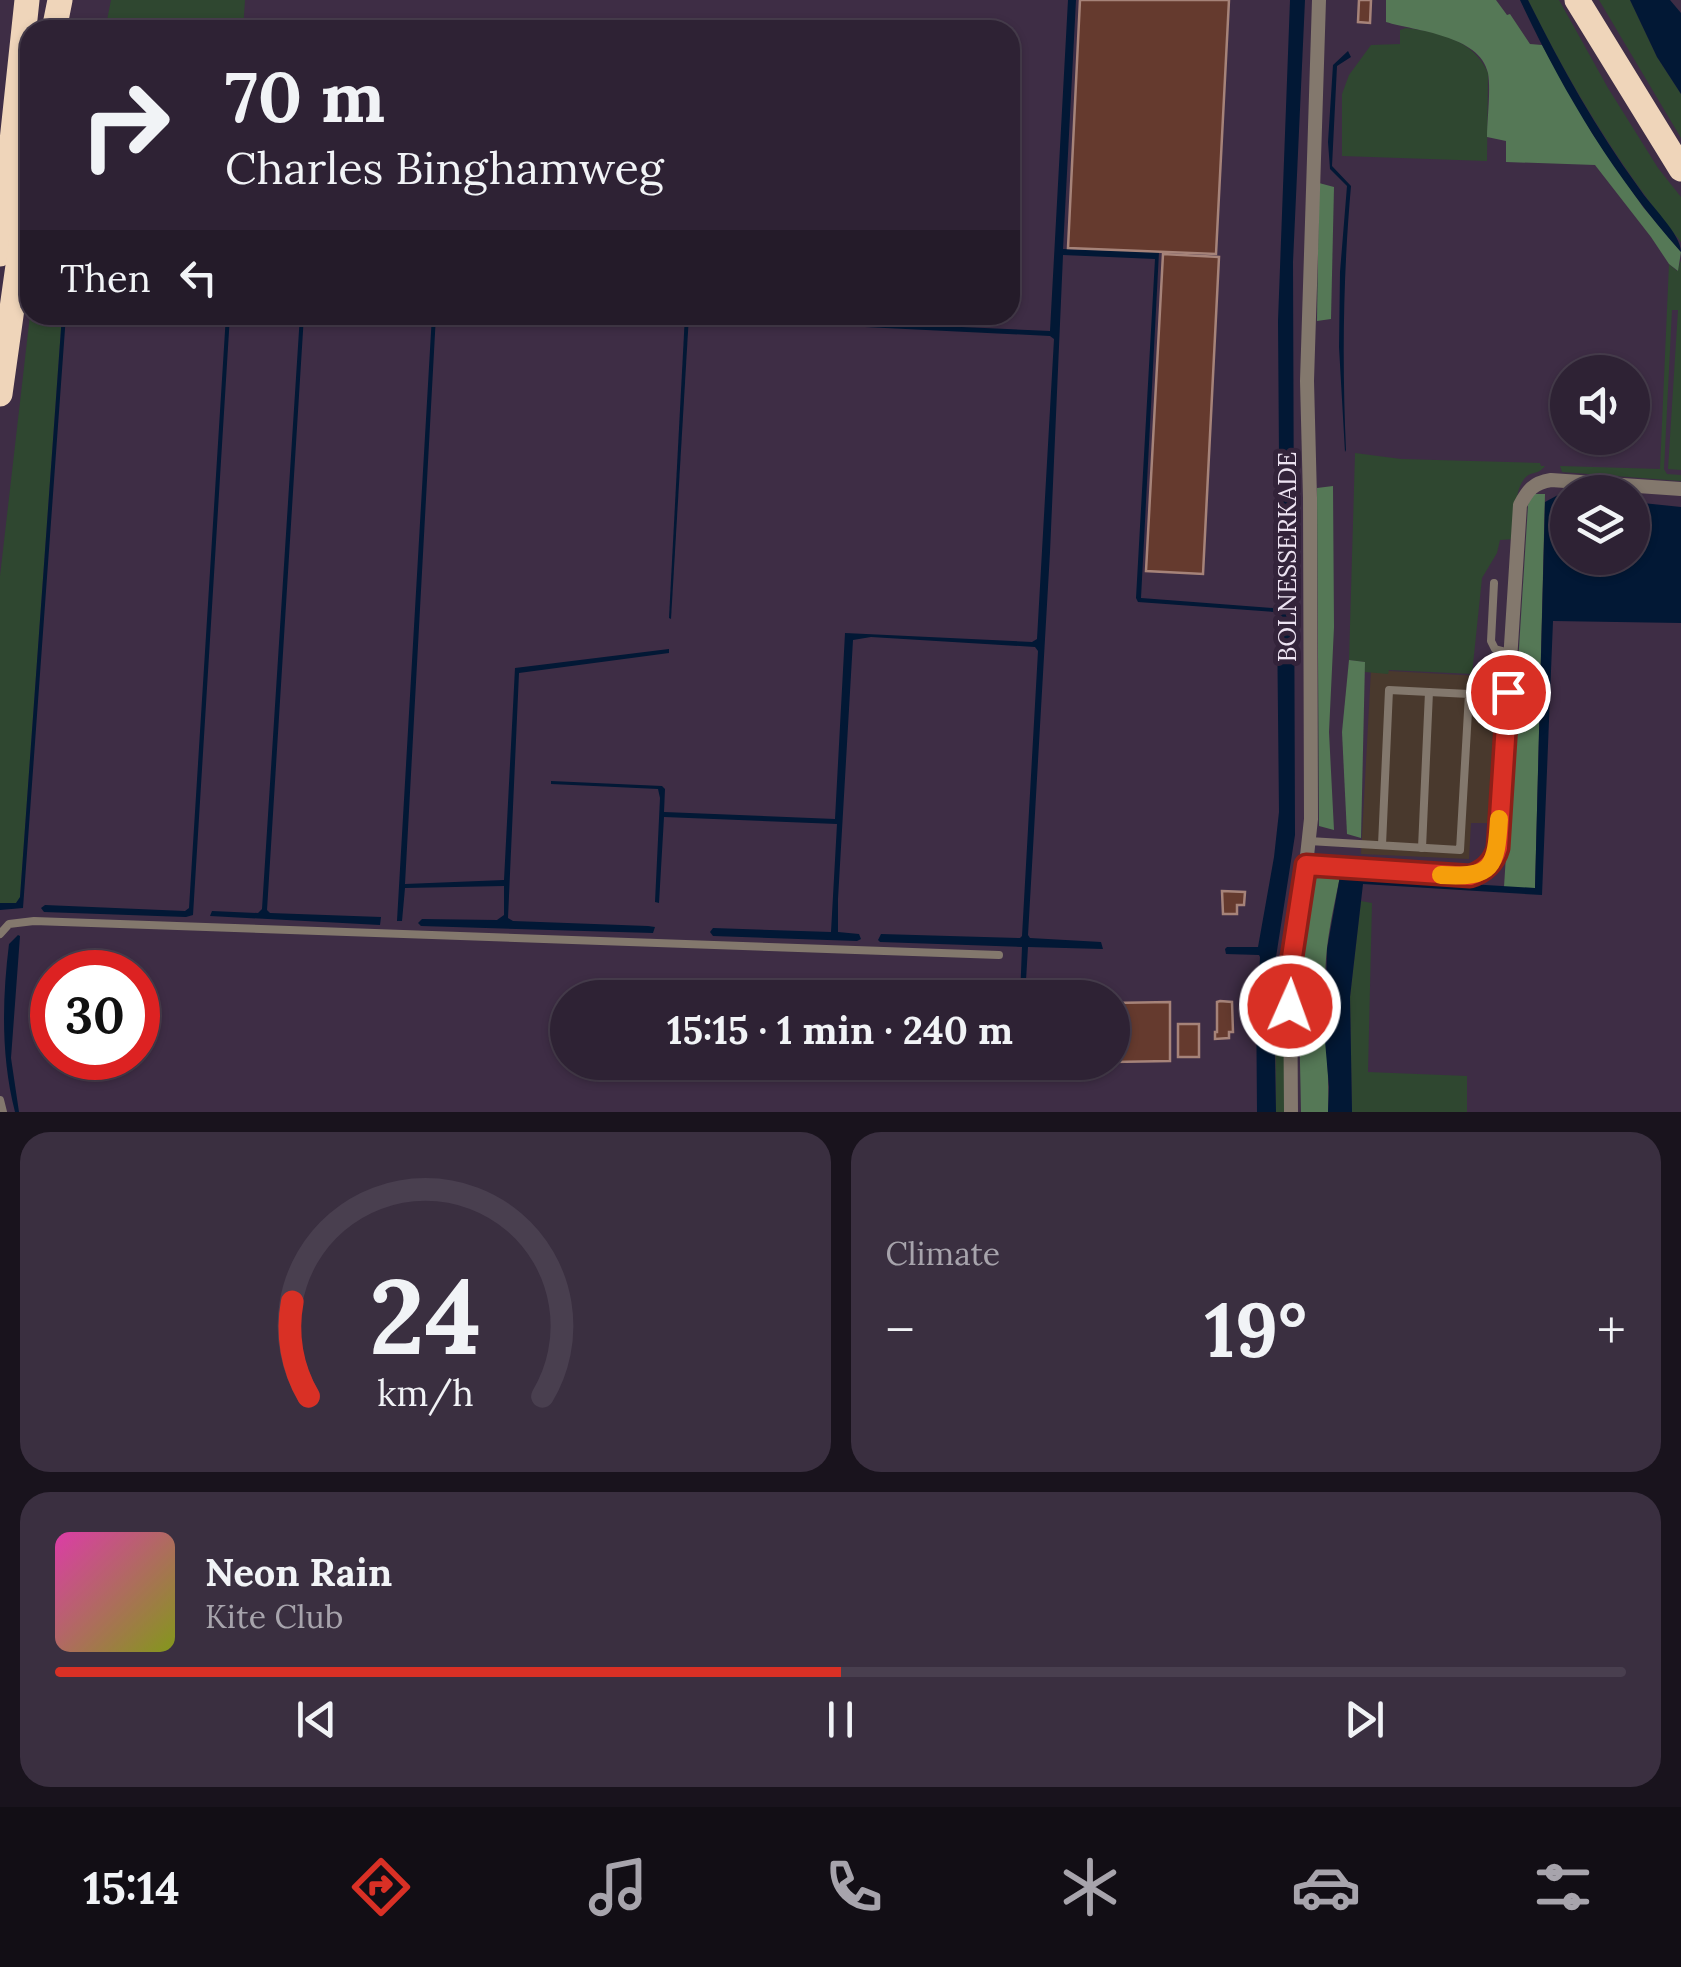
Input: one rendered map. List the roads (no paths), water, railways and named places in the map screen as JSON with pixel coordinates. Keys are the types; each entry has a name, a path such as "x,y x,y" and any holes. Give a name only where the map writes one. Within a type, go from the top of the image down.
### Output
{"highway":[{"path":"1577,0 1681,168"},
{"path":"1591,0 1619,66"},
{"path":"0,254 20,66"},
{"path":"0,394 20,251"}],"street":[{"name":"BOLNESSERKADE","path":"1291,1112 1290,970 1310,819 1308,381 1319,0"},
{"path":"1306,865 1470,876 1486,868 1498,848 1520,505 1527,490 1537,482 1550,480 1681,489"}],"lane":[{"path":"1494,583 1491,641 1494,649 1510,653"},
{"path":"1308,841 1460,850 1469,694 1389,690 1382,845"},
{"path":"1422,848 1428,692"},
{"path":"0,934 9,924 34,921 998,954"},
{"path":"0,1100 3,1112"}],"water":[{"path":"1068,0 1076,0 1063,249 1159,252 1141,598 1273,608 1279,603 1278,321 1290,0 1305,0 1293,262 1295,835 1273,958 1276,1112 1257,1112 1256,979 1260,957 1226,954 1225,949 1258,947 1274,857 1279,812 1277,615 1138,602 1136,598 1155,259 1063,255 1028,935 1101,942 1103,949 1028,947 1026,980 1021,980 1022,947 878,940 881,934 1022,936 1038,651 1035,647 871,637 853,640 838,932 859,934 861,939 857,941 713,936 710,932 713,928 831,932 837,824 664,817 659,903 655,902 658,789 551,784 662,786 664,812 835,819 845,633 1032,642 1037,639 1054,339 865,327 916,325 1050,331"},
{"path":"1520,0 1528,0 1594,120 1671,228 1681,252 1633,194 1591,132"},
{"path":"1630,0 1670,0 1681,13 1681,94 1657,57"},
{"path":"1348,51 1351,57 1337,66 1332,166 1351,186 1344,318 1345,452 1339,347 1347,186 1330,169 1328,142 1333,65"},
{"path":"61,325 65,325 23,908 0,910 0,903 16,903 20,897"},
{"path":"225,325 229,325 193,915 44,912 41,908 189,908"},
{"path":"299,325 303,325 267,910 381,917 380,925 210,916 212,911 258,913 262,909"},
{"path":"431,325 435,325 405,884 504,880 515,668 669,649 669,653 519,673 508,918 655,927 653,933 418,923 422,919 497,920 504,915 504,886 405,888 402,921 397,921"},
{"path":"684,325 688,325 671,619"},
{"path":"1550,499 1550,575 1650,575 1650,504 1681,507 1681,623 1553,621 1542,895 1363,884 1350,997 1352,1112 1328,1112 1327,949 1340,876 1535,888 1545,502"},
{"path":"18,935 11,1058 19,1112 15,1112 7,1070 4,1007 9,944"}]}
